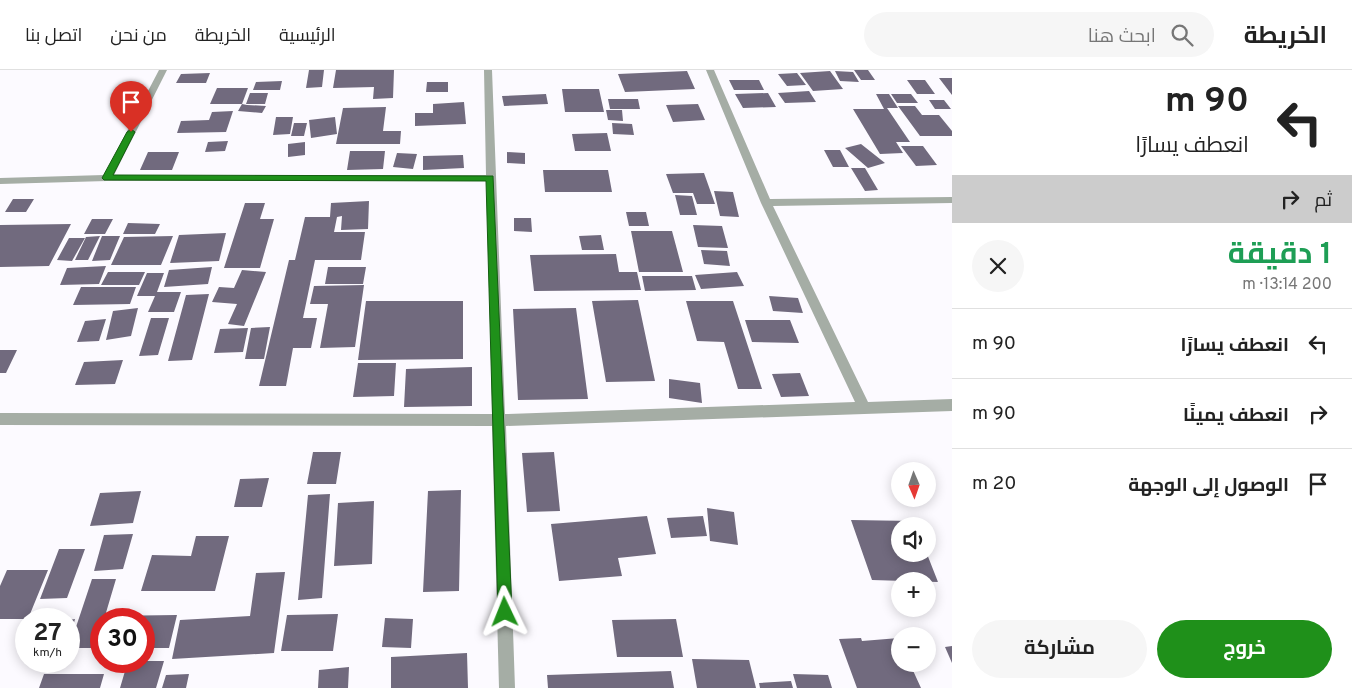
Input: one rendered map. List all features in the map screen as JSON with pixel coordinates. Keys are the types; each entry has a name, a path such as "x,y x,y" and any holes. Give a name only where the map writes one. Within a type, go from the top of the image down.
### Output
{"street":[{"path":"107,178 163,70"},
{"path":"488,70 508,688"},
{"path":"710,70 766,203 865,409"},
{"path":"0,192 4,181 107,178 490,178"},
{"path":"766,203 952,200"},
{"path":"0,419 499,420 952,405"}],"building":[{"path":"309,70 324,70 322,87 306,88"},
{"path":"336,70 394,70 393,98 373,99 374,87 333,88"},
{"path":"854,70 868,70 875,80 861,80"},
{"path":"687,71 695,89 625,92 618,74"},
{"path":"830,71 843,89 813,91 800,73"},
{"path":"835,71 853,72 859,82 840,81"},
{"path":"210,73 206,83 176,83 181,74"},
{"path":"797,73 806,85 787,86 778,74"},
{"path":"939,78 952,78 952,95"},
{"path":"729,80 759,80 764,90 734,90"},
{"path":"907,80 925,80 935,94 917,94"},
{"path":"282,81 280,90 253,90 256,82"},
{"path":"427,82 448,82 448,92 426,92"},
{"path":"217,88 248,88 242,104 210,104"},
{"path":"562,89 599,89 604,112 565,112"},
{"path":"809,91 816,102 785,103 778,93"},
{"path":"250,93 268,93 265,104 246,104"},
{"path":"768,93 776,107 743,108 735,94"},
{"path":"546,94 548,104 504,106 502,96"},
{"path":"876,94 889,94 898,108 887,108 910,142 896,142 903,153 880,154 853,109 884,109"},
{"path":"891,94 911,94 918,103 897,103"},
{"path":"608,99 638,99 640,109 610,109"},
{"path":"929,100 944,100 951,109 935,109"},
{"path":"464,102 466,124 415,126 415,113 433,113 433,104"},
{"path":"242,104 266,106 262,113 238,111"},
{"path":"698,104 705,120 673,122 666,105"},
{"path":"898,106 915,106 922,115 939,115 952,131 952,136 920,136"},
{"path":"386,107 383,131 401,131 400,144 336,144 343,108"},
{"path":"606,110 622,110 623,121 608,120"},
{"path":"233,111 226,132 177,133 181,121 209,120 212,112"},
{"path":"276,117 293,117 290,134 273,135"},
{"path":"335,117 337,134 311,138 309,120"},
{"path":"294,123 307,123 304,136 291,136"},
{"path":"612,123 632,124 634,135 613,134"},
{"path":"607,133 611,151 575,151 572,134"},
{"path":"228,141 225,151 205,152 208,142"},
{"path":"305,142 305,155 288,157 288,144"},
{"path":"861,144 885,163 868,168 845,148"},
{"path":"901,146 923,146 937,165 916,166"},
{"path":"824,150 840,150 849,167 833,167"},
{"path":"350,151 385,151 383,169 347,170"},
{"path":"148,152 179,152 172,170 140,170"},
{"path":"507,152 525,153 525,164 507,163"},
{"path":"397,153 417,154 413,169 393,167"},
{"path":"463,155 464,168 423,170 423,156"},
{"path":"851,168 865,168 878,190 865,191"},
{"path":"543,170 608,170 612,192 545,192"},
{"path":"704,173 715,204 697,204 693,193 673,193 666,174"},
{"path":"714,191 733,192 739,217 720,216"},
{"path":"675,195 692,196 697,215 680,215"},
{"path":"13,199 34,199 26,212 5,212"},
{"path":"369,201 368,229 341,230 342,216 337,217 334,232 365,232 361,260 315,260 303,318 317,318 311,348 293,348 286,386 259,386 289,260 295,260 305,217 330,217 331,203"},
{"path":"245,203 265,203 260,219 274,219 260,268 224,268"},
{"path":"626,212 646,212 649,226 629,226"},
{"path":"514,218 531,218 532,232 514,231"},
{"path":"92,219 113,219 105,234 84,234"},
{"path":"128,223 160,224 155,234 123,234"},
{"path":"71,224 49,266 0,267 0,225"},
{"path":"693,225 722,226 728,248 698,247"},
{"path":"631,231 672,231 683,272 639,272"},
{"path":"226,233 219,261 170,263 179,235"},
{"path":"601,235 604,250 582,250 579,236"},
{"path":"100,236 88,260 75,260 86,237"},
{"path":"102,236 120,236 110,260 92,261"},
{"path":"173,236 161,265 111,265 124,237"},
{"path":"69,238 85,238 72,261 57,260"},
{"path":"701,250 727,251 730,266 704,264"},
{"path":"616,254 619,272 637,272 641,290 534,291 530,255"},
{"path":"106,266 99,284 60,285 67,268"},
{"path":"212,267 208,284 164,287 169,270"},
{"path":"328,267 366,267 363,284 325,284"},
{"path":"242,270 266,272 244,326 228,324 237,304 212,302 219,287 234,288"},
{"path":"108,272 145,272 139,285 101,285"},
{"path":"737,272 744,286 701,289 695,275"},
{"path":"147,273 164,273 157,292 181,292 174,312 148,312 155,296 137,296"},
{"path":"642,276 692,276 696,290 645,291"},
{"path":"364,285 355,347 320,348 328,304 310,304 314,286"},
{"path":"81,287 136,287 130,304 73,305"},
{"path":"209,294 192,360 168,361 186,295"},
{"path":"769,296 798,298 803,313 773,311"},
{"path":"638,300 655,381 606,382 592,301"},
{"path":"366,301 463,301 463,359 358,360"},
{"path":"686,301 733,301 762,389 738,389 724,342 697,341"},
{"path":"138,308 131,336 106,340 113,311"},
{"path":"576,308 588,399 518,400 513,309"},
{"path":"151,318 169,318 158,355 139,356"},
{"path":"106,319 99,341 77,342 85,321"},
{"path":"745,320 790,320 799,343 752,342"},
{"path":"270,327 264,359 245,359 251,328"},
{"path":"248,328 243,352 214,353 220,329"},
{"path":"0,350 17,350 6,373 0,373"},
{"path":"123,360 115,384 75,385 84,362"},
{"path":"358,363 396,363 394,396 353,397"},
{"path":"472,367 472,406 404,407 406,369"},
{"path":"800,373 809,396 781,397 772,374"},
{"path":"669,379 700,383 702,403 669,398"},
{"path":"313,452 341,452 336,484 307,484"},
{"path":"554,452 560,511 527,512 522,453"},
{"path":"269,478 262,507 234,507 240,479"},
{"path":"461,490 459,591 423,592 428,491"},
{"path":"141,491 133,523 90,526 100,493"},
{"path":"330,494 322,598 298,600 308,495"},
{"path":"374,501 372,564 334,566 338,503"},
{"path":"707,508 734,512 738,545 710,541"},
{"path":"647,516 656,554 618,558 622,576 559,581 551,524"},
{"path":"703,516 707,536 671,538 667,518"},
{"path":"851,520 891,521 891,562 930,562 934,572 891,572 891,581 872,580"},
{"path":"133,534 123,569 94,571 104,535"},
{"path":"196,536 229,536 215,591 141,591 152,555 191,556"},
{"path":"59,549 85,549 67,598 40,599"},
{"path":"7,570 48,570 32,608 15,608 15,619 0,619 0,586"},
{"path":"285,572 274,653 172,659 180,620 250,616 256,573"},
{"path":"92,579 116,579 107,608 90,608 90,648 80,648 80,615"},
{"path":"338,614 333,651 281,651 287,615"},
{"path":"155,615 177,615 169,648 155,648"},
{"path":"385,618 413,619 411,648 382,647"},
{"path":"676,619 683,657 617,657 612,620"},
{"path":"861,638 862,641 891,639 891,672 914,672 921,688 857,688 839,639"},
{"path":"952,646 952,663 945,647"},
{"path":"467,653 468,688 391,688 391,657"},
{"path":"692,659 749,660 756,688 697,688"},
{"path":"155,661 164,661 156,688 120,688 124,673 155,673"},
{"path":"349,667 348,688 318,688 319,670"},
{"path":"671,671 674,688 548,688 547,675"},
{"path":"44,674 104,674 100,688 39,688"},
{"path":"189,674 186,688 162,688 166,675"},
{"path":"793,674 828,675 832,688 797,688"},
{"path":"791,681 793,688 760,688 759,683"}],"route":[{"path":"131,132 107,178 490,178 505,612"}]}
